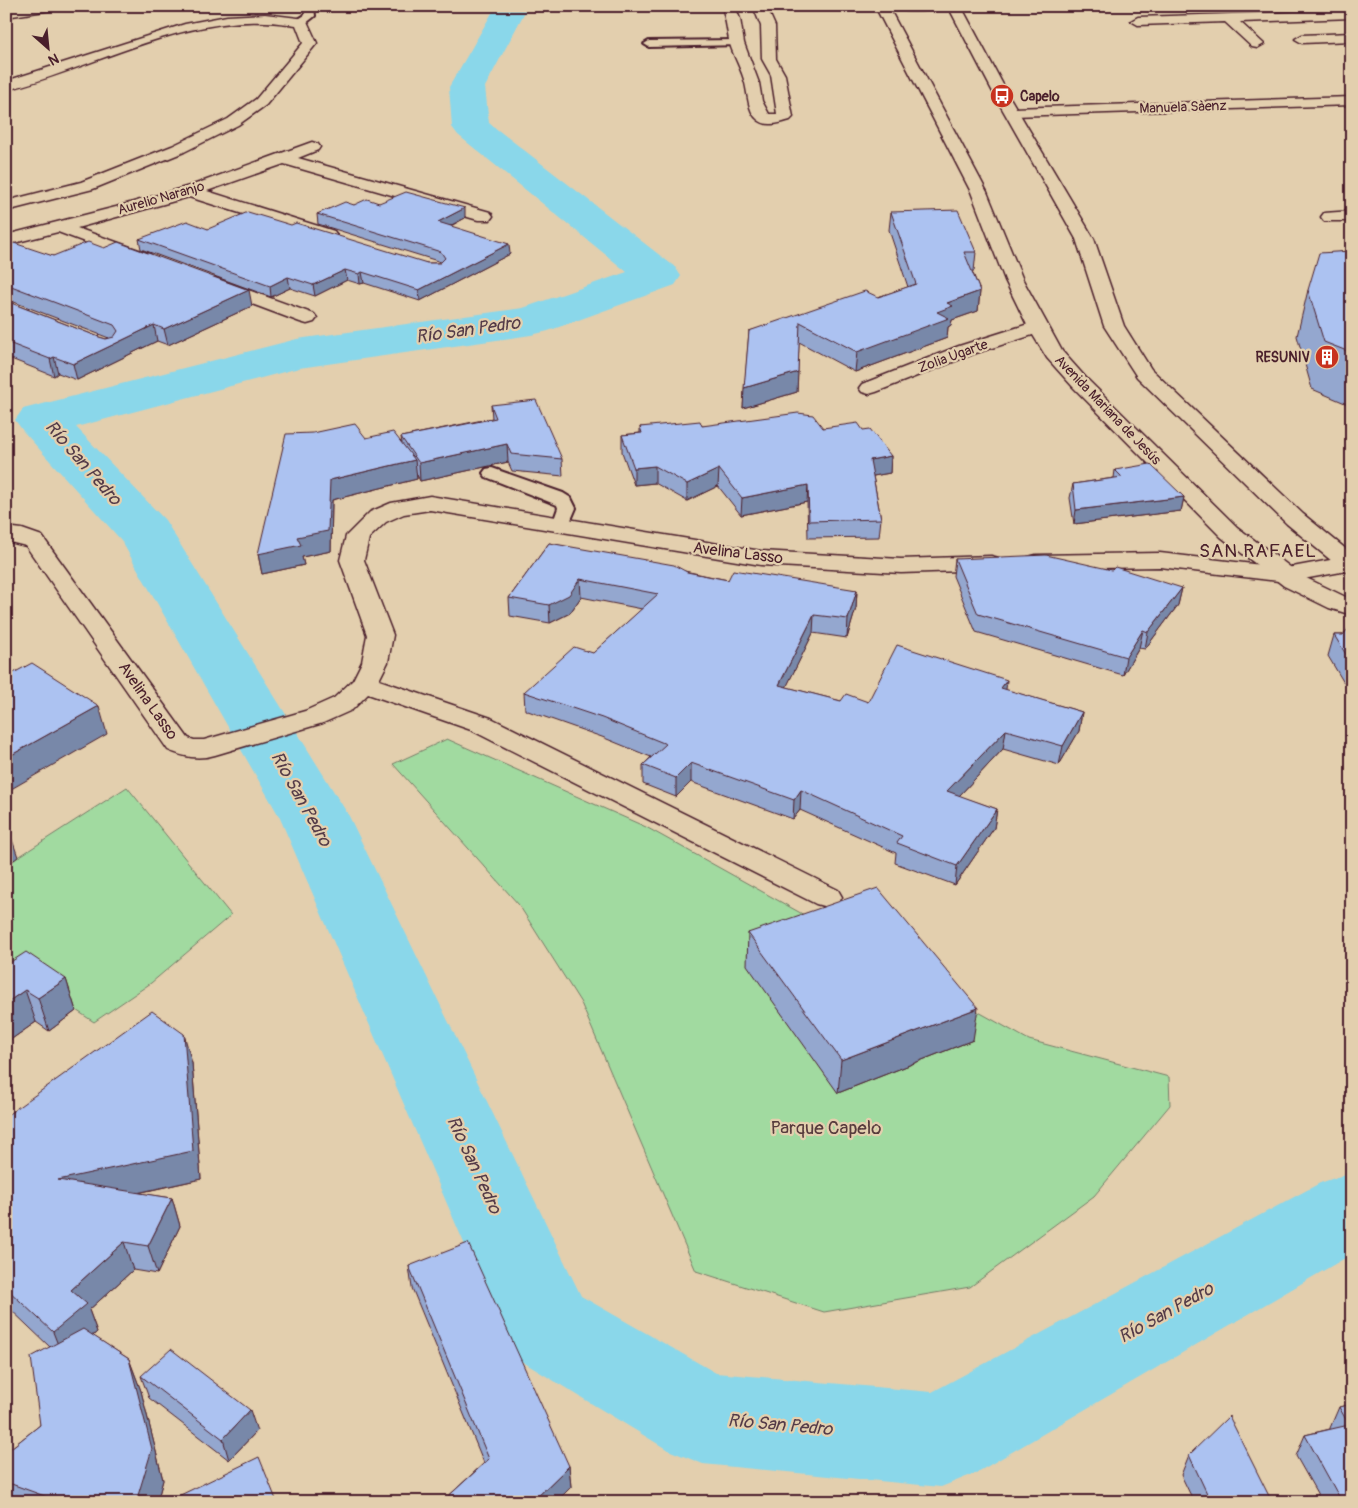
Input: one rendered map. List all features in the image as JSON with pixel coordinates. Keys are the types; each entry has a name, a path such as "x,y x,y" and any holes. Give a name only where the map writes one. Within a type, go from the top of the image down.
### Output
{"street":[{"path":"6,13 51,6"},
{"path":"728,6 733,19 737,43 752,83 756,101 763,117 772,120 785,117 778,75 769,59 768,26 759,6"},
{"name":"Avenida Mariana de Jesús","path":"881,6 979,192 1014,280 1054,354 1080,383 1229,532 1287,575 1308,588 1352,608"},
{"path":"898,6 930,6"},
{"path":"954,6 1002,96 1085,239 1114,326 1144,373 1295,519 1351,563"},
{"path":"1138,21 1348,12"},
{"path":"6,86 34,79 138,42 205,21 236,16 301,22 310,43 261,102 233,122 178,148 87,186 6,206"},
{"path":"1228,18 1258,44"},
{"path":"1302,39 1352,38"},
{"name":"Manuela Sàenz","path":"1013,112 1352,101"},
{"name":"Aurelio Naranjo","path":"6,240 189,191 284,159 312,147"},
{"path":"284,159 484,216"},
{"path":"189,191 342,239"},
{"path":"1330,217 1352,216"},
{"path":"60,227 158,263"},
{"path":"195,277 307,318"},
{"name":"ZoIia Ugarte","path":"869,388 966,350 1038,327"},
{"name":"Avelina Lasso","path":"6,534 14,534 34,541 178,744 190,749 205,749 314,717 343,704 364,684 375,662 380,635 352,560 358,536 378,518 398,508 430,503 761,558 901,566 1160,560 1287,575"},
{"path":"1287,575 1351,563"},
{"path":"364,684 481,724 827,897"}],"lane":[{"path":"301,22 310,16 309,6"},
{"path":"649,44 737,43"},
{"path":"492,473 557,497 565,502 567,508 561,526"}],"green space":[{"name":"Parque Capelo","path":"447,739 646,827 1029,1040 1169,1077 1170,1105 1094,1196 970,1287 824,1312 696,1271 581,1003 519,905 393,764"},
{"path":"127,787 231,915 151,983 94,1022 6,964 6,865"}],"building":[{"path":"406,192 465,208 438,222 509,244 419,290 362,272 359,274 345,270 313,285 288,277 270,286 139,239 187,221 208,229 248,212 291,225 296,223 427,263 440,263 445,258 441,252 317,214 345,202 354,205 367,199 379,203"},
{"path":"958,210 976,252 964,252 980,291 947,303 953,306 937,312 949,318 857,352 800,322 798,372 744,388 749,331 865,291 878,297 916,284 891,212"},
{"path":"88,242 104,248 118,242 249,290 164,329 154,325 73,364 54,357 50,359 6,342 6,301 99,337 106,339 114,337 118,331 114,325 6,284 6,246 14,243 53,256"},
{"path":"1352,251 1352,353 1324,342 1308,290 1319,253"},
{"path":"536,400 562,459 511,454 507,444 419,463 401,437 496,418 491,405"},
{"path":"798,413 813,415 823,428 858,423 863,430 870,429 891,456 870,460 881,519 809,521 808,485 742,498 719,469 687,484 655,466 634,468 622,435 642,433 640,427 700,421 702,426"},
{"path":"355,424 366,438 393,432 415,460 330,480 328,531 297,537 301,545 258,554 286,434 313,433"},
{"path":"1150,464 1184,497 1076,510 1073,484 1122,477 1115,470"},
{"path":"549,543 674,565 687,572 728,580 733,570 857,590 848,619 814,615 779,685 841,701 846,694 868,702 897,645 1007,680 1001,688 1082,712 1063,746 1006,730 947,791 997,809 957,866 897,843 902,836 801,790 794,800 691,763 676,778 643,765 666,744 602,718 524,692 574,647 593,653 658,594 580,579 569,595 549,605 509,598"},
{"path":"1046,555 1112,570 1115,567 1182,588 1148,632 1143,630 1126,657 978,614 955,559"},
{"path":"1352,624 1352,664 1334,635 1343,635"},
{"path":"32,663 99,706 6,758 6,677"},
{"path":"878,888 978,1008 841,1060 748,933"},
{"path":"26,952 66,979 38,998 25,990 6,1003 6,965"},
{"path":"152,1011 184,1034 193,1151 58,1180 172,1198 148,1246 124,1242 71,1290 87,1304 53,1332 6,1288 6,1116"},
{"path":"468,1243 569,1466 532,1502 442,1502 489,1459 409,1266"},
{"path":"83,1329 129,1359 152,1449 136,1502 61,1502 6,1482 6,1452 40,1425 31,1357"},
{"path":"171,1349 250,1410 223,1439 141,1376"},
{"path":"1352,1404 1352,1502 1342,1502 1305,1435 1349,1425 1339,1407"},
{"path":"1229,1416 1272,1502 1211,1502 1189,1455"},
{"path":"259,1457 277,1502 166,1502"}],"waterway":[{"name":"Río San Pedro","path":"512,6 467,87 471,127 659,276 531,321 297,354 41,420 145,532 314,816 547,1326 703,1418 941,1440 1352,1209"}],"place":[{"name":"Capelo","path":"1002,96"},
{"name":"RESUNIV","path":"1327,357"}],"district":[{"name":"SAN RAFAEL","path":"1258,551"}]}
